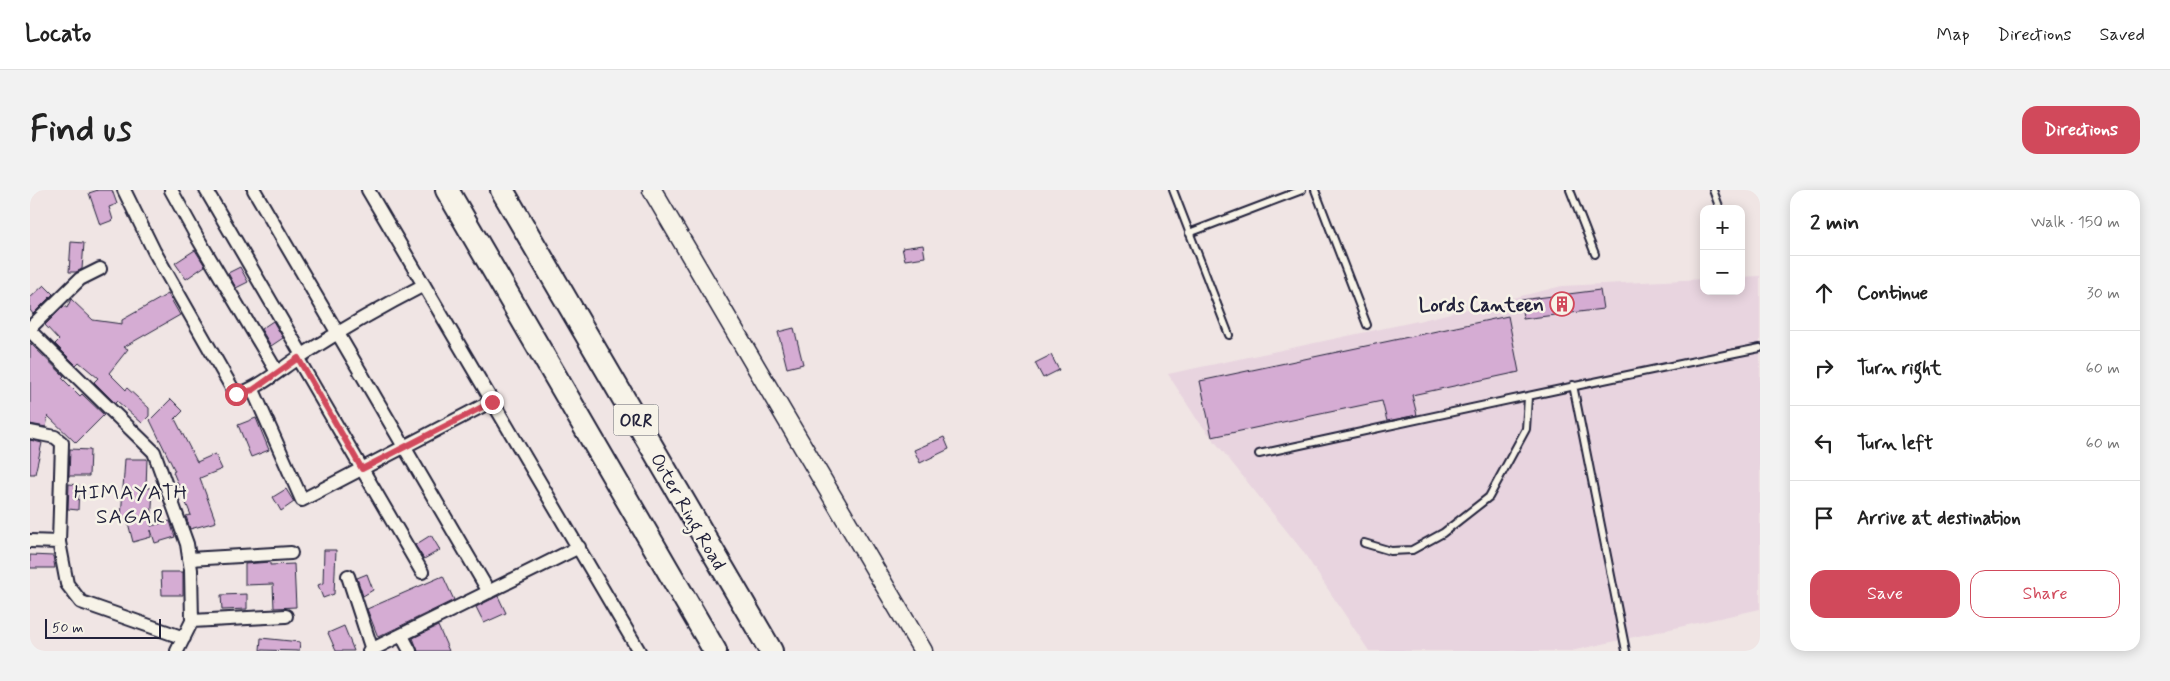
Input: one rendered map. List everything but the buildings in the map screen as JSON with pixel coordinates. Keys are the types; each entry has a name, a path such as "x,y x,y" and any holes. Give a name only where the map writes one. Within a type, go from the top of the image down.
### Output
{"highway":[{"name":"ORR","path":"447,190 715,651"},
{"name":"Outer Ring Road","path":"502,190 771,651"}],"main road":[{"path":"652,190 923,651"}],"street":[{"path":"124,190 154,252 236,394 253,390 277,372 338,333 383,306 424,285"},
{"path":"171,190 277,372"},
{"path":"206,190 362,469 422,572"},
{"path":"254,190 489,592"},
{"path":"368,190 639,651"},
{"path":"100,269 80,279 30,330 154,452 187,544 189,559 192,620 177,651"},
{"path":"253,390 302,500 492,402"},
{"path":"30,432 55,437 62,443 60,542 67,584 81,602 184,638"},
{"path":"30,541 60,542"},
{"path":"348,576 370,650 402,636 579,547"},
{"path":"189,559 291,553"},
{"path":"192,620 286,616"},
{"path":"402,636 410,651"}],"lane":[{"path":"1173,190 1229,335"},
{"path":"1189,233 1302,190"},
{"path":"1315,190 1367,325"},
{"path":"1570,190 1595,254"},
{"path":"1713,190 1719,205"},
{"path":"1259,454 1528,397 1573,385 1760,348"},
{"path":"1573,385 1626,651"},
{"path":"1364,543 1391,551 1412,550 1443,533 1489,497 1511,460 1526,429 1528,397"}],"shaded area":[{"path":"1760,276 1760,609 1571,651 1369,651 1302,550 1196,418 1168,374 1418,321 1562,286 1700,279 1700,295 1745,295 1745,277"}],"place":[{"name":"Lords Canteen","path":"1562,304"}],"district":[{"name":"HIMAYATH SAGAR","path":"131,504"}],"route":[{"path":"236,394 253,390 298,358 362,469 492,402"}]}
